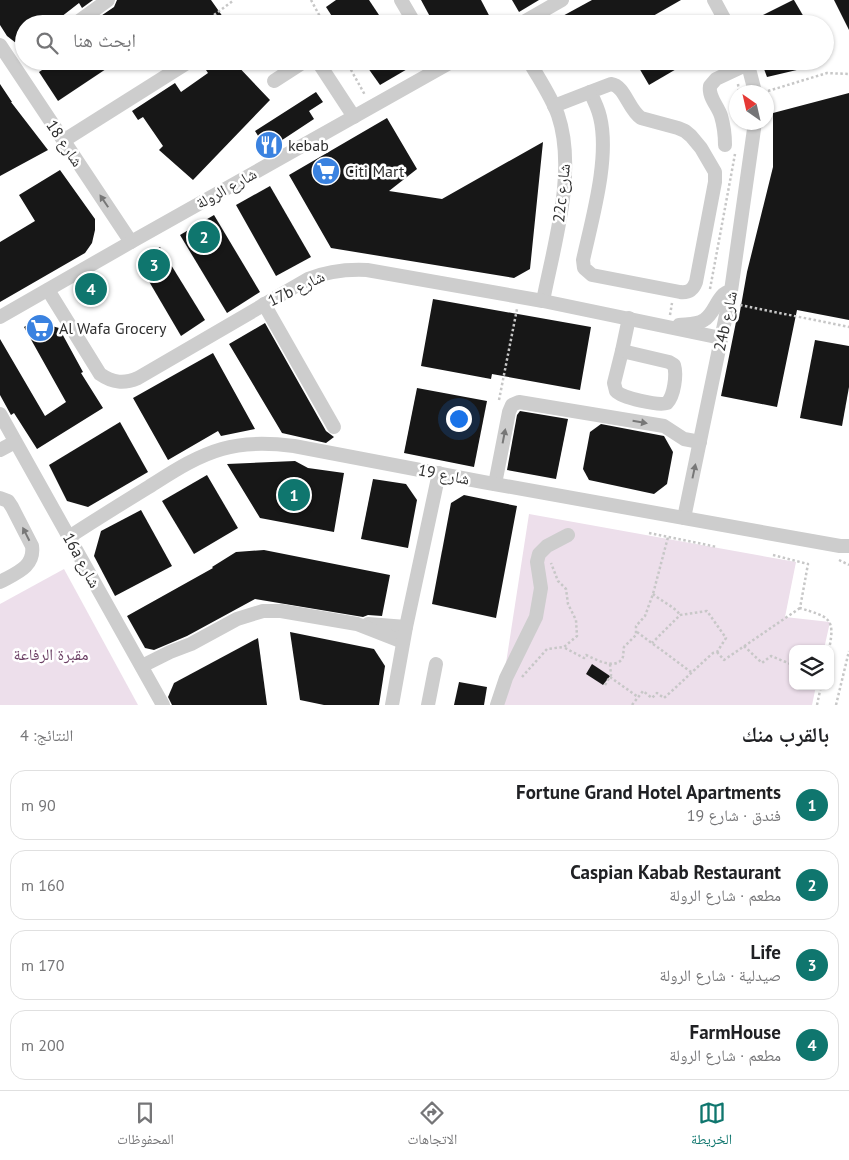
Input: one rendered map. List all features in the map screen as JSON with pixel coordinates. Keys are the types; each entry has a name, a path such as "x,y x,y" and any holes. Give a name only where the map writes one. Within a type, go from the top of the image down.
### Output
{"street":[{"path":"87,15 108,0"},
{"path":"401,0 410,15"},
{"path":"536,15 562,0"},
{"path":"714,0 722,15"},
{"name":"شارع 18","path":"0,45 15,68"},
{"path":"8,58 15,58"},
{"name":"شارع 18","path":"16,70 131,242"},
{"path":"63,140 176,70"},
{"path":"274,81 291,70"},
{"path":"323,70 354,117"},
{"name":"شارع الرولة","path":"0,317 372,107 434,70"},
{"name":"22c شارع","path":"534,70 554,106 564,140 566,175 543,301"},
{"path":"725,145 724,125 721,115 710,95 710,86 716,79 733,70"},
{"path":"750,70 753,85"},
{"path":"554,106 590,92 611,84 619,87 630,107 637,115 685,131 696,142 712,166 715,182 694,286 688,292 592,275 584,268 583,260 594,212 603,148 600,119 590,92"},
{"name":"24b شارع","path":"684,518 730,297 754,130"},
{"name":"17b شارع","path":"48,290 100,374 114,382 138,378 308,279 337,270 367,270 520,296 721,338"},
{"name":"17b شارع","path":"669,326 694,324 705,320 713,312 722,295 730,297"},
{"path":"264,304 334,427"},
{"path":"622,350 669,362 674,366 676,372 672,397 667,403 660,404 623,396 616,391 614,383 629,318"},
{"path":"495,484 509,412 512,406 519,402 664,426 684,439 700,442"},
{"name":"16a شارع","path":"0,414 163,705"},
{"path":"0,450 15,442"},
{"name":"شارع 19","path":"68,537 200,456 223,448 246,444 270,443 846,548"},
{"path":"392,705 403,642 439,473"},
{"path":"0,498 8,502 12,507 32,546 33,553 28,565 0,582"},
{"path":"497,705 506,678 536,617 541,588 537,562 539,554 547,546 568,535"},
{"path":"144,671 170,652 191,644 245,615 263,611 281,611 357,624 377,624 406,628"},
{"path":"357,624 403,642"},
{"path":"428,705 436,664"}],"path":[{"path":"214,15 234,0"},
{"path":"311,0 319,15"},
{"path":"351,70 372,107"},
{"path":"774,88 827,73 849,74"},
{"path":"669,326 674,291"},
{"path":"499,404 520,296"},
{"path":"730,297 849,326"},
{"path":"649,533 717,547"},
{"path":"564,647 584,658 586,655 610,664 623,658 624,647 636,635 636,626 645,616 653,594 668,537"},
{"path":"717,652 724,660 800,608 808,564 773,555"},
{"path":"520,679 547,649 564,647 577,636 576,620 568,604 565,586 558,581 549,557"},
{"path":"653,594 675,609 680,616"},
{"path":"800,608 822,615 830,623 832,634 830,645"},
{"path":"632,705 643,691 652,698 657,693 664,698 713,652 717,652 725,640 725,635 708,611 680,616 652,643"},
{"path":"636,631 691,672"},
{"path":"744,646 762,663 771,656 789,664"},
{"path":"836,705 849,652"},
{"path":"605,685 610,677 610,664"},
{"path":"610,677 638,697"},
{"path":"817,705 820,690"}],"green space":[{"path":"529,514 796,562 785,617 830,622 825,645 789,645 789,690 815,690 812,705 503,705 500,702"},
{"name":"مقبرة الرفاعة","path":"64,569 138,705 0,705 0,604"}],"building":[{"path":"0,0 93,0 82,8 79,3 64,15 15,15 15,42 7,36 0,25"},
{"path":"117,0 211,0 222,15 102,15 114,7"},
{"path":"336,0 369,0 379,15 331,15 326,7"},
{"path":"421,0 481,0 489,15 429,15"},
{"path":"512,0 539,0 519,12"},
{"path":"592,0 681,0 655,15 564,15"},
{"path":"793,0 803,15 763,15"},
{"path":"834,0 849,0 849,30"},
{"path":"42,70 104,70 58,101 39,72"},
{"path":"206,70 242,70 270,100 193,180 159,150 163,146 143,117 138,120 132,111 175,83 181,92 208,73"},
{"path":"369,70 406,70 380,85"},
{"path":"640,70 675,70 649,85"},
{"path":"764,70 797,70 767,77"},
{"path":"0,84 11,102 48,150 0,176"},
{"path":"316,92 323,102 309,111 314,119 267,150 255,131"},
{"path":"849,93 849,320 797,310 777,407 721,396 747,272 773,167 774,113"},
{"path":"387,118 417,169 389,191 442,199 543,142 530,269 514,278 331,248 289,175"},
{"path":"60,170 95,219 92,243 85,253 0,302 0,242 35,221 19,195"},
{"path":"270,186 311,257 276,276 236,205"},
{"path":"214,215 260,292 227,313 180,235"},
{"path":"160,247 205,320 181,336 137,261"},
{"path":"433,299 591,327 580,390 492,374 491,379 421,366"},
{"path":"34,321 59,328 83,372 81,373 103,408 37,449 14,413 11,415 0,395 0,339 45,416 66,402 24,327"},
{"path":"265,323 326,431 334,437 326,443 282,433 229,344"},
{"path":"815,340 849,346 849,387 842,426 800,418"},
{"path":"213,353 255,429 221,436 218,431 168,460 133,398"},
{"path":"417,388 487,401 474,467 404,453"},
{"path":"520,411 568,419 556,479 507,470 517,415"},
{"path":"120,422 148,472 88,507 67,501 49,465"},
{"path":"601,424 664,436 673,452 667,484 654,494 589,480 583,469 590,432"},
{"path":"295,461 308,468 344,473 334,532 260,518 227,464"},
{"path":"207,475 238,528 194,554 162,501"},
{"path":"373,479 406,484 417,500 408,548 361,539"},
{"path":"464,495 517,506 496,618 432,604 451,503"},
{"path":"141,510 172,566 115,596 94,556 101,531"},
{"path":"264,550 390,575 382,616 368,615 363,617 255,599 187,636 154,650 145,648 127,616 213,568 236,552"},
{"path":"290,632 374,649 385,666 379,705 324,705 300,700"},
{"path":"258,638 267,705 172,705 168,697 174,683"},
{"path":"592,664 610,676 603,685 586,674"},
{"path":"459,682 487,687 484,705 454,705"}],"place":[{"name":"kebab","path":"269,145"},
{"name":"Citi Mart","path":"326,171"},
{"name":"Caspian Kabab Restaurant","path":"204,237"},
{"name":"Life","path":"154,265"},
{"name":"FarmHouse","path":"91,289"},
{"name":"Al Wafa Grocery","path":"40,328"},
{"name":"Fortune Grand Hotel Apartments","path":"294,495"}]}
